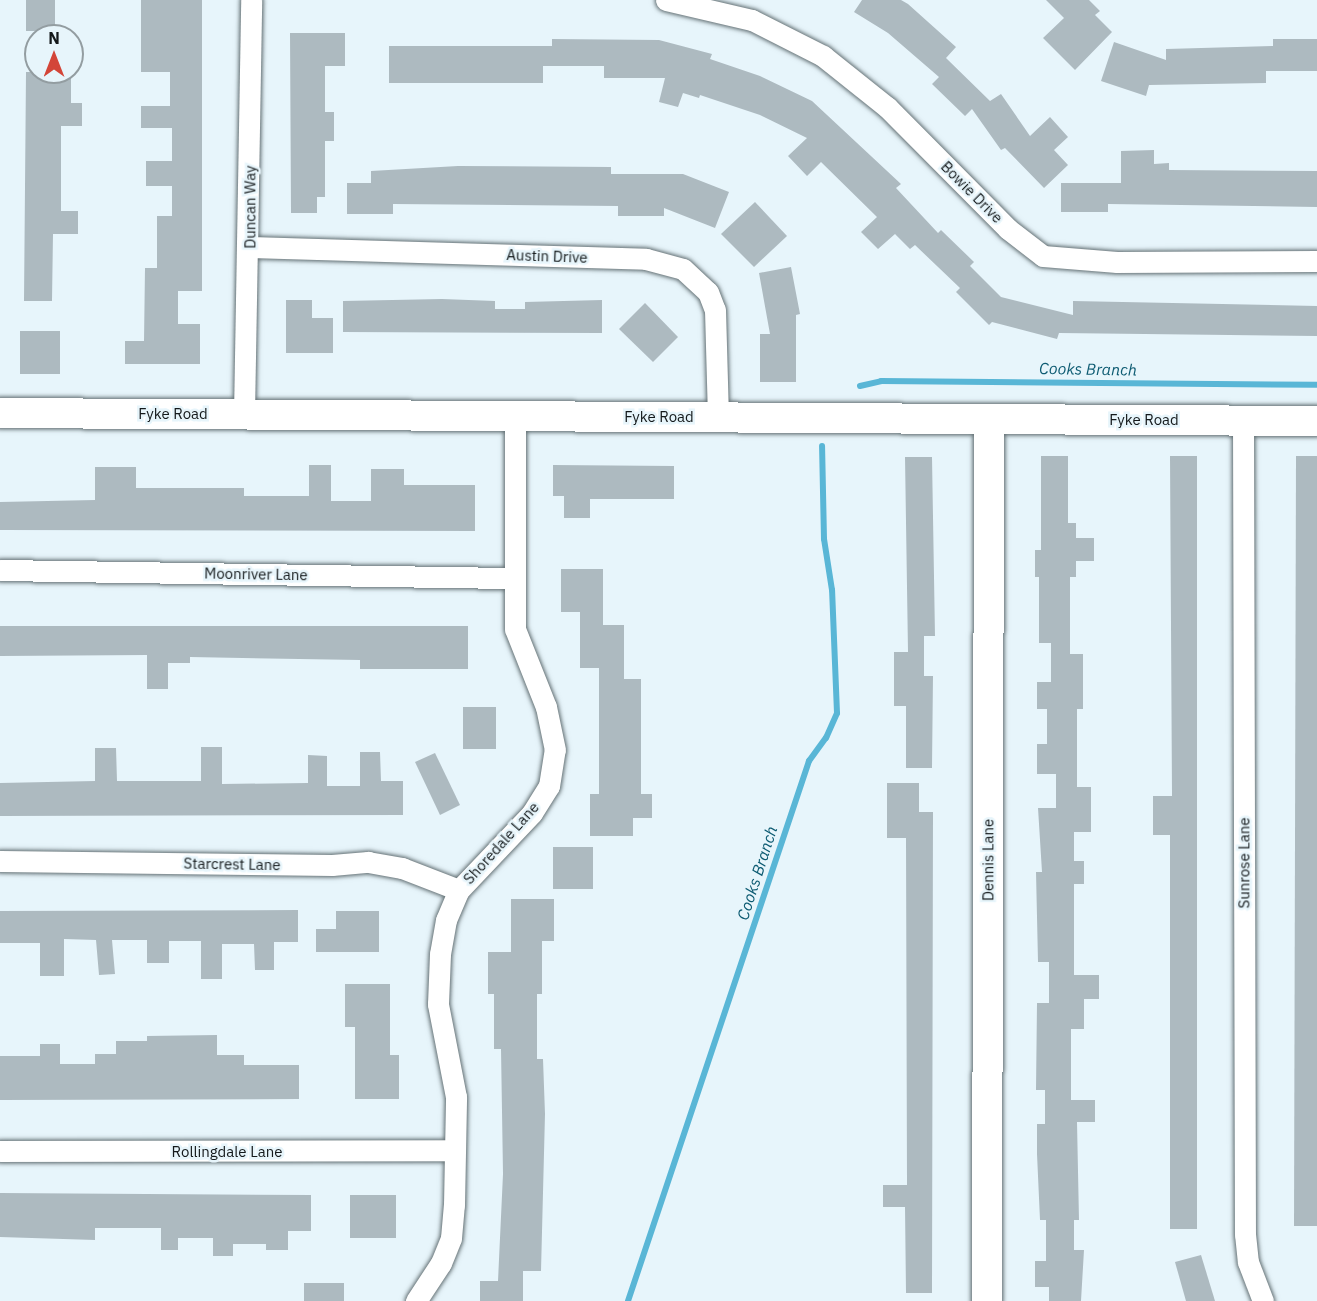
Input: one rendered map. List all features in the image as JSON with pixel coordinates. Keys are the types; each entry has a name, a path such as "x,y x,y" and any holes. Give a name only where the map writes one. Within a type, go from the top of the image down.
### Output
{"street":[{"name":"Duncan Way","path":"244,414 250,247 251,0"},
{"name":"Bowie Drive","path":"666,0 752,20 823,56 887,107 1008,229 1043,256 1116,262 1317,261"},
{"name":"Austin Drive","path":"250,247 646,260 683,269 708,292 715,310 718,418"},
{"name":"Fyke Road","path":"0,413 1317,422"},
{"name":"Shoredale Lane","path":"416,1301 441,1263 451,1238 456,1097 438,1004 440,954 446,920 459,890 532,813 549,786 555,750 546,707 515,629 512,578 515,416"},
{"name":"Dennis Lane","path":"987,1301 989,419"},
{"name":"Sunrose Lane","path":"1243,421 1245,1234 1248,1262 1263,1301"},
{"name":"Moonriver Lane","path":"0,570 512,578"},
{"name":"Starcrest Lane","path":"0,861 368,862 402,868 459,890"},
{"name":"Rollingdale Lane","path":"0,1151 454,1150"}],"building":[{"path":"26,0 55,0 55,24 26,24"},
{"path":"141,0 202,0 202,291 178,291 178,324 200,324 200,364 125,364 125,341 144,341 145,268 157,268 157,216 172,216 172,186 146,186 146,161 172,161 172,128 141,128 141,106 170,106 170,72 141,72"},
{"path":"862,0 901,0 908,4 956,47 946,58 990,101 1001,94 1030,136 1050,117 1068,137 1054,150 1068,165 1044,188 1005,148 1001,150 972,109 965,116 932,84 939,77 888,33 854,12"},
{"path":"1046,0 1089,0 1100,11 1095,15 1112,32 1075,70 1043,38 1064,18"},
{"path":"290,33 345,33 345,66 325,66 325,112 334,112 334,141 325,141 325,197 317,197 317,213 291,213"},
{"path":"552,39 659,40 712,54 710,59 760,76 812,101 901,184 896,188 938,233 941,230 974,262 970,266 1001,297 1073,315 1073,301 1317,306 1317,336 1059,333 1057,339 992,322 989,325 956,292 960,288 915,245 910,249 895,234 878,249 861,232 877,217 821,162 807,176 788,156 807,138 760,115 700,95 699,98 683,93 678,107 659,102 665,78 604,78 604,66 543,66 543,83 389,83 389,46 552,46"},
{"path":"1273,39 1317,39 1317,71 1266,71 1266,83 1149,85 1146,96 1101,81 1114,42 1166,60 1166,49 1273,46"},
{"path":"26,84 71,84 71,103 82,103 82,126 61,126 61,211 78,211 78,234 53,234 52,301 24,301"},
{"path":"1154,150 1154,164 1169,163 1169,170 1317,171 1317,207 1108,204 1108,212 1061,212 1061,183 1121,183 1121,151"},
{"path":"458,166 611,167 611,174 683,174 729,192 715,228 664,208 664,216 618,216 618,206 393,204 393,214 347,214 347,183 371,183 371,171"},
{"path":"755,202 787,236 754,267 721,234"},
{"path":"791,267 800,314 796,315 796,382 760,382 760,334 770,334 759,273"},
{"path":"442,299 495,301 495,309 525,309 525,302 602,300 602,333 343,332 343,301"},
{"path":"286,300 312,300 312,318 333,318 333,353 286,353"},
{"path":"645,303 678,337 653,362 619,329"},
{"path":"20,331 60,331 60,374 20,374"},
{"path":"1041,456 1068,456 1068,523 1076,523 1076,538 1094,538 1094,561 1076,561 1076,577 1070,577 1070,654 1083,654 1083,709 1077,709 1077,787 1091,787 1091,832 1074,832 1074,861 1084,861 1084,884 1074,884 1074,975 1099,975 1099,999 1084,999 1084,1029 1071,1029 1071,1100 1095,1100 1095,1122 1077,1122 1079,1220 1074,1220 1074,1250 1084,1250 1081,1301 1049,1301 1049,1287 1035,1287 1035,1261 1046,1261 1046,1220 1040,1220 1037,1154 1037,1124 1045,1124 1045,1090 1036,1090 1037,1003 1049,1003 1049,962 1038,962 1036,872 1042,872 1038,808 1056,808 1056,774 1037,774 1037,744 1047,744 1047,709 1037,709 1037,682 1051,682 1051,643 1039,643 1039,577 1035,577 1035,550 1041,550"},
{"path":"1170,456 1197,456 1197,1229 1170,1229 1170,835 1153,835 1153,796 1172,796"},
{"path":"1296,456 1317,456 1317,1226 1294,1226"},
{"path":"905,457 932,457 935,636 924,636 924,676 933,676 932,768 906,768 906,706 894,706 894,652 908,652"},
{"path":"309,465 331,465 331,501 371,501 371,469 404,469 404,485 475,485 475,531 0,530 0,502 95,500 95,467 136,467 136,488 244,488 244,496 309,496"},
{"path":"553,465 674,466 674,499 590,499 590,518 564,518 564,496 553,496"},
{"path":"561,569 603,569 603,625 624,625 624,679 641,679 641,794 652,794 652,818 633,818 633,836 590,836 590,794 599,794 599,668 580,668 580,612 561,612"},
{"path":"0,626 468,626 468,669 360,669 360,660 190,657 190,663 168,663 168,689 147,689 147,655 0,656"},
{"path":"463,707 496,707 496,749 463,749"},
{"path":"201,747 222,747 222,784 308,783 308,755 327,756 327,786 360,786 360,752 380,752 381,781 403,781 403,815 0,816 0,783 95,781 95,748 116,748 117,781 201,781"},
{"path":"435,753 460,805 440,815 415,762"},
{"path":"887,783 919,783 919,812 933,812 932,1293 906,1293 905,1207 883,1207 883,1185 907,1185 906,838 887,838"},
{"path":"553,847 593,847 593,889 553,889"},
{"path":"511,899 554,899 554,941 542,941 542,994 537,994 537,1059 543,1059 545,1114 541,1271 523,1271 523,1301 480,1301 480,1281 498,1281 503,1174 501,1049 494,1049 494,994 488,994 488,952 511,952"},
{"path":"298,910 298,942 274,942 274,970 255,970 254,944 222,944 222,979 201,979 201,941 169,941 169,963 147,963 147,940 112,940 115,974 99,975 96,940 64,939 64,976 40,976 40,943 0,943 0,911"},
{"path":"336,911 379,911 379,952 316,952 316,929 336,929"},
{"path":"345,984 390,984 390,1055 399,1055 399,1099 355,1099 355,1027 345,1027"},
{"path":"217,1035 217,1055 244,1055 244,1065 299,1065 299,1099 0,1100 0,1056 40,1056 40,1044 60,1044 60,1064 95,1064 95,1054 116,1054 116,1041 147,1041 147,1036"},
{"path":"0,1193 311,1195 311,1231 288,1231 288,1250 266,1250 266,1244 233,1244 233,1256 213,1256 213,1238 178,1238 178,1250 161,1250 161,1228 95,1228 95,1240 0,1237"},
{"path":"350,1195 396,1195 396,1238 350,1238"},
{"path":"1201,1255 1215,1301 1186,1301 1175,1262"},
{"path":"304,1283 344,1283 344,1301 304,1301"}],"waterway":[{"name":"Cooks Branch","path":"860,386 881,381 1317,385"},
{"name":"Cooks Branch","path":"628,1301 809,761 826,738 837,713 832,590 824,539 822,446"}]}
